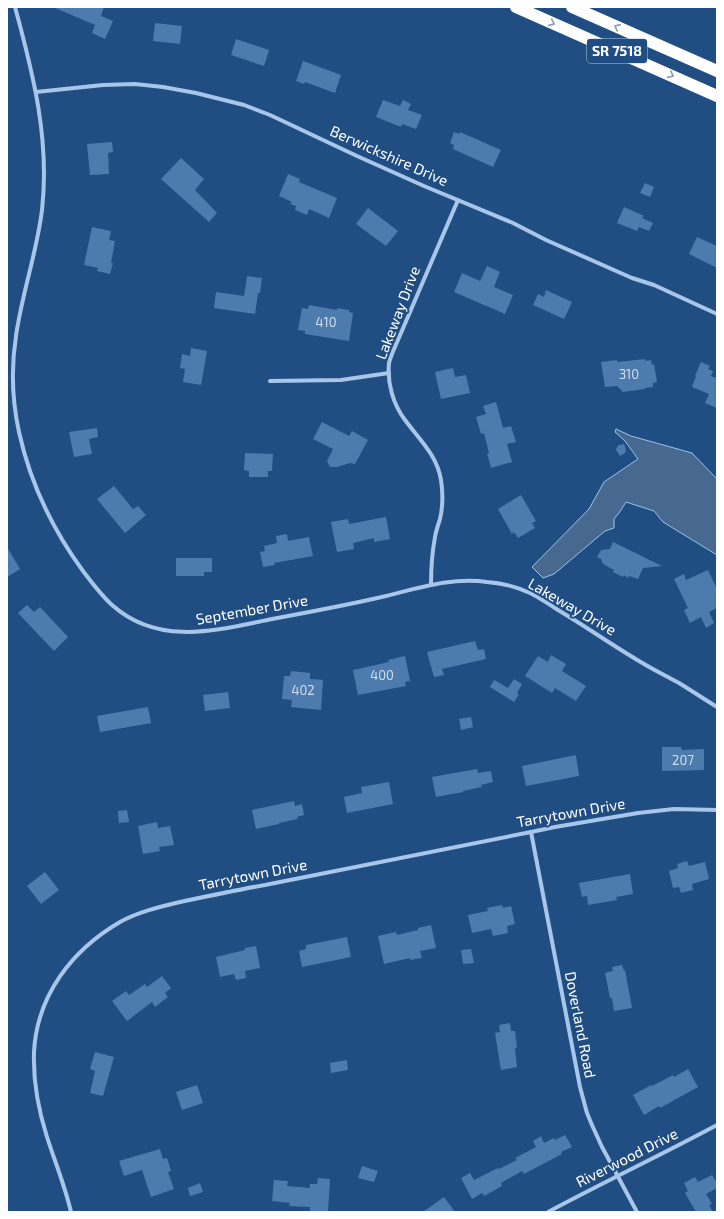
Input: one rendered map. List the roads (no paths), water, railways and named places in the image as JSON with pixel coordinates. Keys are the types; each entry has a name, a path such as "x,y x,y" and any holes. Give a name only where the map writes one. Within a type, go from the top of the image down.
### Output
{"highway":[{"name":"SR 7518","path":"516,7 717,96"},
{"name":"SR 7518","path":"572,7 717,71"}],"street":[{"name":"September Drive","path":"15,7 36,92 42,132 44,172 42,208 38,235 16,334 13,394 19,432 28,467 51,519 68,551 95,587 113,606 125,615 146,625 165,631 193,633 221,629 374,599 431,585"},
{"name":"Berwickshire Drive","path":"36,92 103,85 135,84 196,92 244,105 270,115 357,156 513,223 546,240 632,278 654,285 717,314"},
{"name":"Lakeway Drive","path":"458,200 398,340 390,361 389,373 389,384 397,406 405,420 431,454 441,478 443,498 442,511 435,534 432,555 431,585 450,582 482,581 501,583 530,593 717,707"},
{"path":"270,381 341,380 389,373"},
{"name":"Tarrytown Drive","path":"71,1212 46,1136 37,1101 34,1080 34,1051 44,1003 56,982 67,967 82,951 120,922 137,914 218,893 554,827 638,813 674,809 717,810"},
{"name":"Doverland Road","path":"531,832 580,1087 587,1114 617,1176 637,1212"},
{"name":"Riverwood Drive","path":"548,1212 717,1125"}],"water":[{"path":"616,429 631,436 692,453 717,479 717,555 663,522 654,511 626,502 614,519 614,528 605,531 554,574 543,578 532,567 589,509 604,482 638,459 625,441 615,432"}]}
